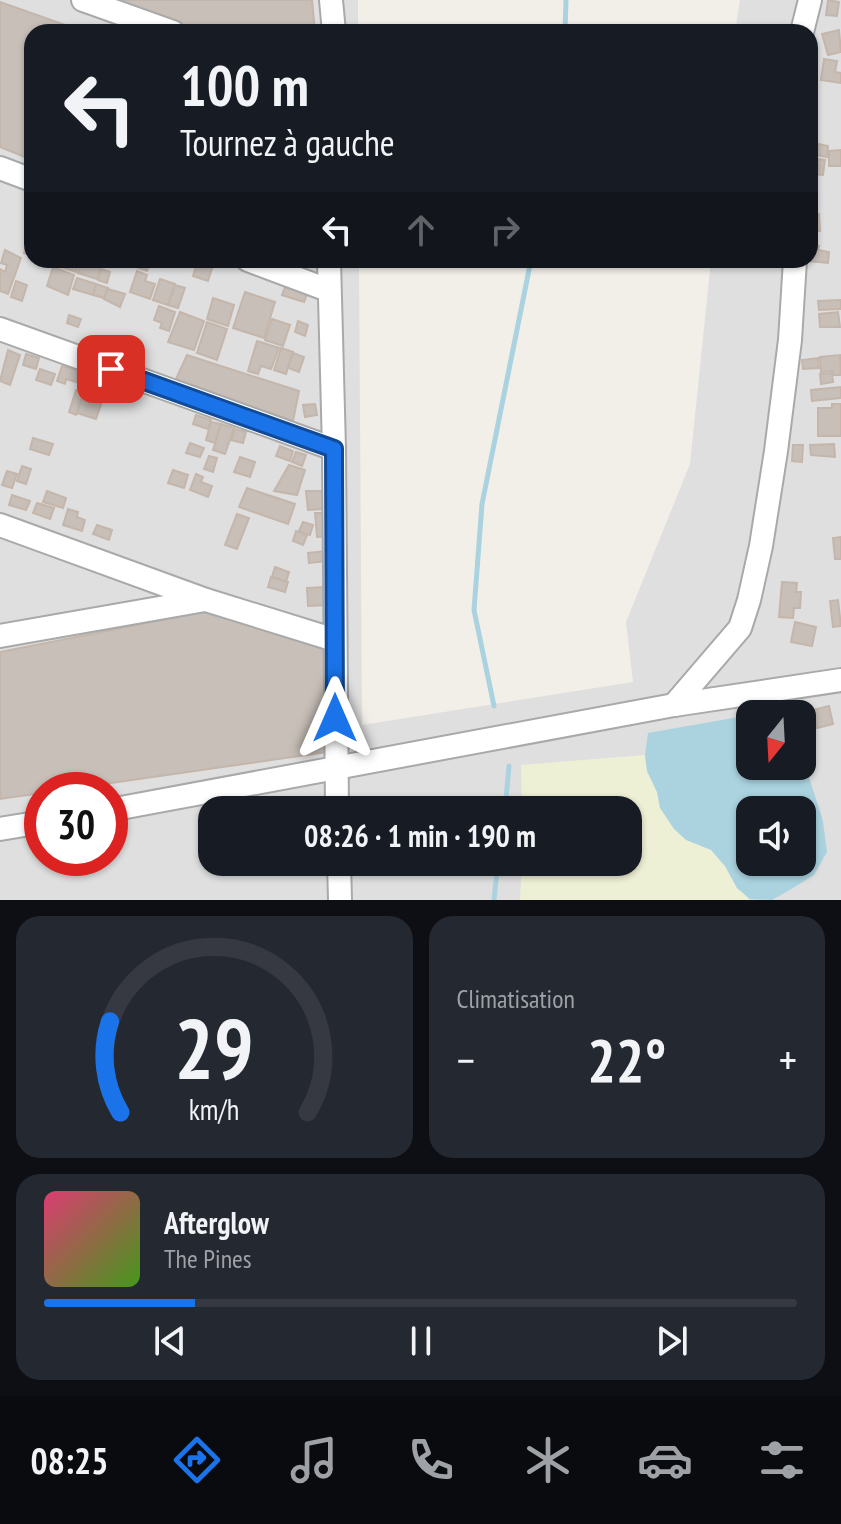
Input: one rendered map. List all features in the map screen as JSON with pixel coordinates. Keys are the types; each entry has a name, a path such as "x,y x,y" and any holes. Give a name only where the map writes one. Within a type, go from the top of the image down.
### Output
{"street":[{"path":"83,0 150,24"},
{"path":"331,0 333,24"},
{"path":"804,24 810,0"},
{"path":"0,168 24,177"},
{"path":"269,268 328,290"},
{"path":"329,268 334,449 336,796"},
{"path":"674,705 740,628 749,600 776,451 790,340 794,268"},
{"path":"0,329 334,449"},
{"path":"0,525 206,600 335,640"},
{"path":"0,636 206,600"},
{"path":"128,807 674,705 841,680"},
{"path":"0,829 24,825"},
{"path":"339,876 340,900"}],"shaded area":[{"path":"0,0 358,0 358,24 24,24 24,268 359,268 362,725 633,682 626,622 690,464 710,268 818,268 818,24 736,24 740,0 841,0 841,900 0,900"}],"green space":[{"path":"645,755 647,771 657,792 660,808 699,844 711,850 725,866 737,888 750,900 520,900 521,876 642,876 642,796 522,796 521,765"}],"water":[{"path":"736,717 736,780 810,780 815,796 736,796 736,876 812,876 772,900 750,899 737,888 725,866 711,850 686,840 674,829 660,808 657,792 647,771 645,755 648,733"},
{"path":"816,799 823,821 827,852 816,871"}],"building":[{"path":"96,0 312,0 314,24 166,24"},
{"path":"828,0 839,2 837,16 826,15"},
{"path":"0,2 62,24 24,24 24,157 0,147"},
{"path":"839,30 841,52 828,55 822,34"},
{"path":"824,59 837,61 835,72 841,73 841,83 821,80"},
{"path":"818,144 828,146 827,157 818,155"},
{"path":"841,150 841,166 829,166 829,151"},
{"path":"818,159 825,160 823,175 818,174"},
{"path":"5,250 21,258 8,294 0,291 0,269 5,272 7,265 1,263"},
{"path":"818,250 829,252 828,263 818,262"},
{"path":"53,268 74,275 68,295 47,286"},
{"path":"80,268 101,268 97,279 78,273"},
{"path":"195,268 212,268 208,281 193,276"},
{"path":"101,269 110,272 107,283 98,280"},
{"path":"137,271 147,275 145,281 155,284 150,299 130,292"},
{"path":"77,278 96,284 93,295 73,289"},
{"path":"160,279 175,284 168,305 153,300"},
{"path":"16,281 27,285 22,301 11,297"},
{"path":"96,284 108,288 104,298 93,295"},
{"path":"175,285 185,288 178,308 168,305"},
{"path":"285,287 307,294 304,302 282,295"},
{"path":"108,289 125,294 120,307 104,299"},
{"path":"245,292 275,302 264,338 233,328"},
{"path":"213,298 234,305 228,326 207,319"},
{"path":"841,300 841,309 819,310 818,301"},
{"path":"159,306 175,312 169,331 160,328 162,323 154,320"},
{"path":"180,312 204,321 194,350 168,342"},
{"path":"838,312 840,327 820,327 819,314"},
{"path":"69,315 81,319 78,327 67,323"},
{"path":"272,319 290,325 283,346 265,340"},
{"path":"298,321 308,325 305,336 295,332"},
{"path":"207,322 227,329 217,360 197,353"},
{"path":"257,341 279,348 271,369 261,366 258,374 248,371"},
{"path":"281,348 293,352 286,374 274,370"},
{"path":"8,350 20,355 10,385 0,381"},
{"path":"293,353 304,357 299,372 288,368"},
{"path":"26,354 39,358 36,369 23,365"},
{"path":"187,355 299,391 293,421 176,379"},
{"path":"840,355 841,375 833,375 832,371 821,372 820,357"},
{"path":"818,358 819,368 803,369 802,360"},
{"path":"62,366 79,371 76,382 66,379 65,384 57,381"},
{"path":"40,369 55,374 51,385 36,380"},
{"path":"832,373 833,382 821,384 820,374"},
{"path":"80,375 95,380 92,388 78,383"},
{"path":"841,387 841,398 812,401 811,390"},
{"path":"76,390 84,393 76,415 69,412"},
{"path":"83,394 102,401 96,419 77,413"},
{"path":"315,404 317,415 305,417 303,405"},
{"path":"832,404 841,404 841,436 818,436 818,408 832,408"},
{"path":"196,415 211,420 208,429 193,424"},
{"path":"211,422 221,424 215,443 206,440"},
{"path":"221,424 234,428 225,454 213,450"},
{"path":"235,429 246,432 243,443 231,440"},
{"path":"33,438 53,444 49,455 30,449"},
{"path":"190,443 204,448 200,457 186,453"},
{"path":"834,444 835,457 811,455 810,445"},
{"path":"793,445 803,445 802,462 792,461"},
{"path":"280,446 293,451 290,461 276,456"},
{"path":"296,452 306,455 302,466 292,462"},
{"path":"209,456 217,458 213,472 204,469"},
{"path":"240,457 255,462 250,477 234,472"},
{"path":"289,465 305,470 297,495 274,491"},
{"path":"22,466 31,469 26,484 17,481"},
{"path":"173,470 188,475 184,488 168,483"},
{"path":"7,471 17,474 12,488 2,485"},
{"path":"196,474 203,477 201,482 212,486 208,497 190,490"},
{"path":"247,488 295,504 288,524 239,507"},
{"path":"47,491 66,498 63,508 43,502"},
{"path":"306,491 325,491 325,509 308,510"},
{"path":"12,495 30,501 26,510 9,505"},
{"path":"37,503 54,508 50,519 33,513"},
{"path":"68,509 78,512 77,517 85,520 82,531 63,525"},
{"path":"315,513 330,513 332,536 317,537"},
{"path":"237,514 249,518 237,549 225,545"},
{"path":"303,522 313,525 310,535 299,531"},
{"path":"97,525 112,530 109,540 93,534"},
{"path":"296,531 307,535 303,545 293,541"},
{"path":"841,537 841,559 835,559 833,538"},
{"path":"326,551 327,561 309,563 308,553"},
{"path":"275,567 289,572 286,582 272,577"},
{"path":"271,577 288,582 285,592 268,587"},
{"path":"782,582 797,583 796,592 801,592 800,608 794,608 793,618 779,617"},
{"path":"327,587 328,605 308,606 307,588"},
{"path":"838,600 841,626 833,627 830,601"},
{"path":"208,611 326,646 328,752 128,781 128,772 24,772 24,796 0,799 0,652"},
{"path":"795,622 816,627 812,646 791,642"},
{"path":"829,706 833,724 817,728 816,709"}],"waterway":[{"path":"565,24 566,0"},
{"path":"494,706 474,610 482,504 529,268"},
{"path":"506,796 509,766"},
{"path":"494,900 497,876"}],"route":[{"path":"111,369 334,449 335,718"}]}
